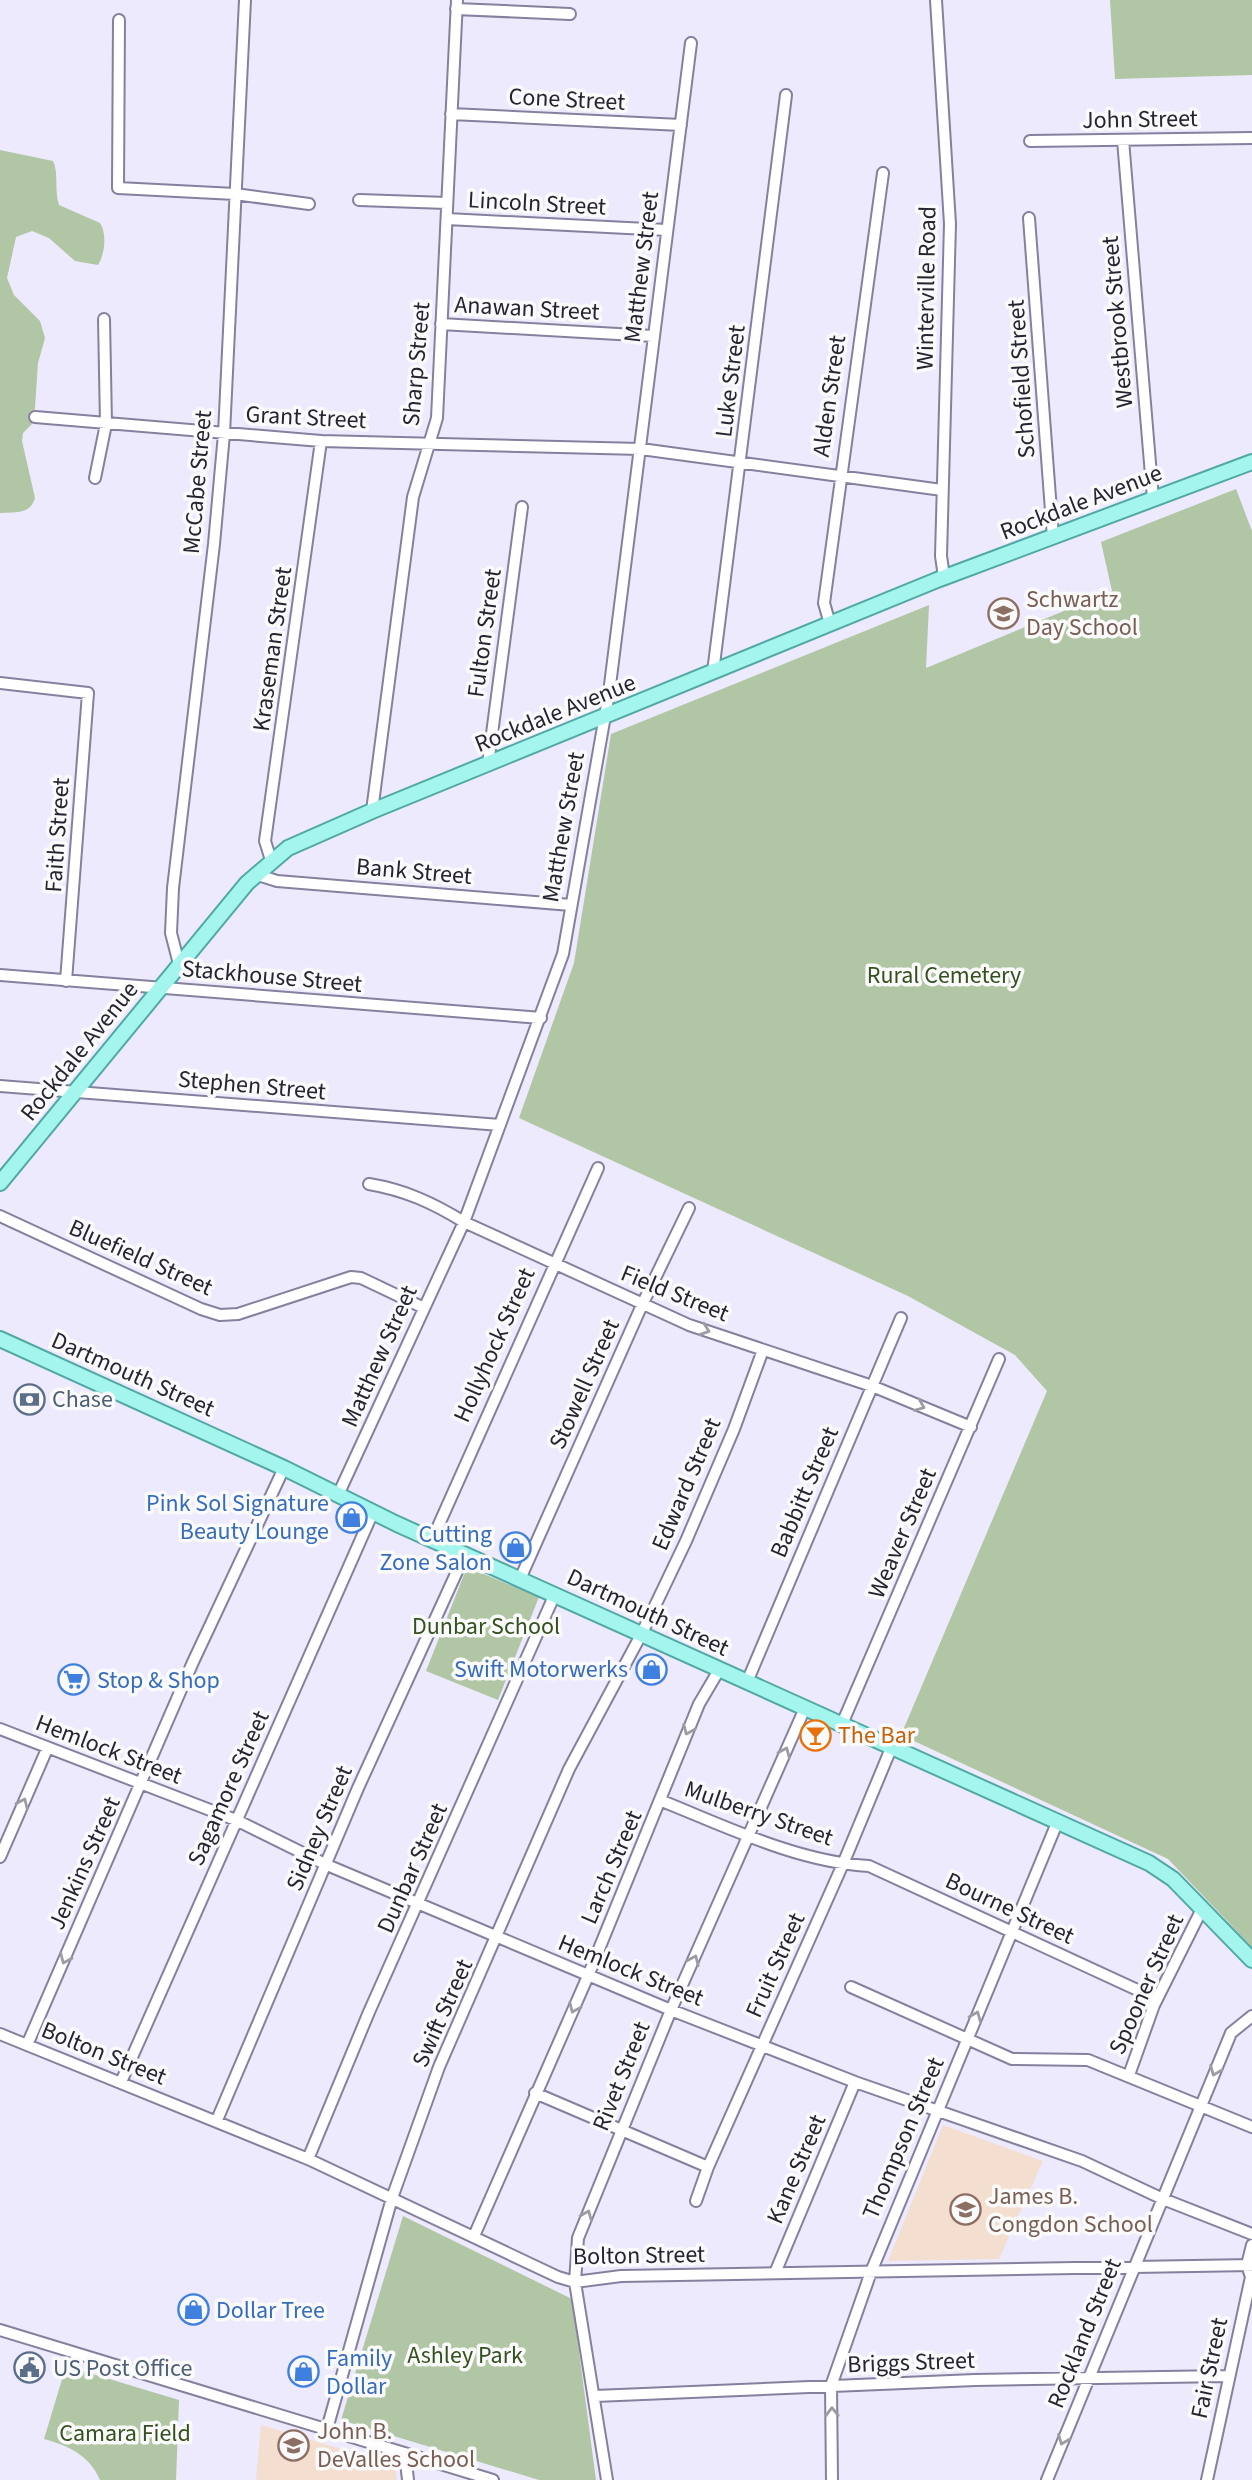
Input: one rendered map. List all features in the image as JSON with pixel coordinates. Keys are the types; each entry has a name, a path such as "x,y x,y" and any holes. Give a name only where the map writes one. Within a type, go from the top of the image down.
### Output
{"main road":[{"name":"Rockdale Avenue","path":"0,1183 255,874 298,843 944,577 1252,462"},
{"name":"Dartmouth Street","path":"0,1339 284,1468 432,1540 1149,1863 1173,1879 1252,1960"}],"street":[{"name":"McCabe Street","path":"179,964 170,933 173,888 214,544 224,434 244,0"},
{"name":"Winterville Road","path":"936,0 950,224 942,490 941,556 944,577"},
{"path":"456,4 570,14"},
{"name":"Sharp Street","path":"372,811 413,497 437,418 456,4"},
{"path":"119,20 118,188 235,194 309,204"},
{"name":"Matthew Street","path":"338,1495 464,1222 563,954 604,717 641,449 691,43"},
{"name":"Luke Street","path":"713,672 786,95"},
{"name":"Cone Street","path":"452,114 681,125"},
{"name":"John Street","path":"1030,141 1252,138"},
{"name":"Westbrook Street","path":"1123,140 1153,499"},
{"name":"Alden Street","path":"830,624 824,603 838,478 883,173"},
{"name":"Lincoln Street","path":"359,200 447,203"},
{"name":"Schofield Street","path":"1030,218 1054,537"},
{"name":"Lincoln Street","path":"447,219 667,230"},
{"path":"95,478 106,424 104,319"},
{"name":"Anawan Street","path":"442,324 653,336"},
{"name":"Grant Street","path":"35,417 321,441 641,449 838,478 942,490"},
{"name":"Kraseman Street","path":"271,860 265,841 321,441"},
{"name":"Fulton Street","path":"488,764 522,507"},
{"name":"Faith Street","path":"0,683 88,693 66,981"},
{"name":"Bank Street","path":"255,874 277,881 571,905"},
{"name":"Stackhouse Street","path":"0,975 541,1018"},
{"name":"Stephen Street","path":"0,1086 500,1125"},
{"name":"Hollyhock Street","path":"432,1540 598,1168"},
{"name":"Field Street","path":"369,1184 396,1189 437,1206 464,1222 642,1305 763,1350 872,1386 971,1427"},
{"name":"Stowell Street","path":"520,1579 642,1305 689,1208"},
{"name":"Bluefield Street","path":"0,1216 201,1309 220,1315 238,1314 351,1277 361,1278 424,1308"},
{"name":"Babbitt Street","path":"747,1682 901,1318"},
{"name":"Edward Street","path":"642,1633 734,1429 763,1350"},
{"name":"Weaver Street","path":"842,1724 999,1359"},
{"name":"Jenkins Street","path":"27,2045 193,1661 284,1468"},
{"name":"Sagamore Street","path":"121,2082 373,1512"},
{"name":"Sidney Street","path":"217,2120 391,1713 465,1555"},
{"name":"Dunbar Street","path":"308,2159 555,1594"},
{"name":"Swift Street","path":"327,2428 392,2198 439,2067 498,1938 569,1769 642,1633"},
{"name":"Larch Street","path":"474,2236 588,1976 662,1801 699,1704 719,1670"},
{"name":"Rivet Street","path":"607,2480 575,2281 578,2238 671,2010 805,1708"},
{"name":"Hemlock Street","path":"0,1729 236,1820 327,1865 671,2010 855,2082 938,2108 1082,2161 1163,2199 1252,2234"},
{"name":"Fruit Street","path":"696,2201 708,2167 843,1864 892,1746"},
{"path":"0,1857 47,1749"},
{"name":"Mulberry Street","path":"662,1801 749,1836 843,1864"},
{"name":"Thompson Street","path":"832,2480 831,2386 871,2272 1057,1823"},
{"name":"Bourne Street","path":"843,1864 869,1866 1157,1999"},
{"name":"Spooner Street","path":"1129,2076 1157,1999 1202,1909"},
{"path":"851,1987 1012,2059 1088,2060 1202,2104 1252,2127"},
{"name":"Rockland Street","path":"1047,2480 1131,2268 1163,2199 1231,2033 1252,2016"},
{"name":"Bolton Street","path":"0,2034 308,2159 536,2267 575,2281 621,2276 1249,2265"},
{"name":"Kane Street","path":"775,2273 855,2082"},
{"path":"536,2094 708,2167"},
{"name":"Fair Street","path":"1207,2480 1251,2277 1249,2265 1252,2245"},
{"path":"0,2330 494,2480"},
{"name":"Briggs Street","path":"595,2396 1088,2377 1228,2376"},
{"path":"405,2453 408,2480"}],"shaded area":[{"name":"James B. Congdon School","path":"943,2125 1043,2161 999,2259 888,2261"},
{"name":"John B. DeValles School","path":"261,2425 395,2465 397,2480 256,2480"}],"green space":[{"path":"1110,0 1252,0 1252,75 1115,79"},
{"path":"0,150 53,161 59,205 100,223 104,244 98,265 75,261 49,238 32,231 16,237 7,278 14,295 40,321 45,338 38,363 34,422 23,433 22,441 35,498 26,510 0,513"},
{"name":"Rural Cemetery","path":"1236,489 1252,531 1252,1947 1168,1859 901,1735 1047,1391 1015,1355 908,1296 519,1118 574,963 611,734 929,605 926,668 1112,591 1101,542"},
{"name":"Dunbar School","path":"467,1567 539,1597 498,1700 426,1671"},
{"name":"Ashley Park","path":"403,2216 572,2299 596,2480 539,2480 341,2420"},
{"name":"Camara Field","path":"66,2366 179,2400 176,2480 100,2480 84,2458 62,2445 44,2439"}],"place":[{"name":"Schwartz Day School","path":"1003,613"},
{"name":"Chase","path":"29,1399"},
{"name":"Pink Sol Signature Beauty Lounge","path":"352,1517"},
{"name":"Cutting Zone Salon","path":"515,1548"},
{"name":"Swift Motorwerks","path":"651,1669"},
{"name":"Stop & Shop","path":"74,1680"},
{"name":"The Bar","path":"815,1735"},
{"name":"James B. Congdon School","path":"965,2210"},
{"name":"Dollar Tree","path":"193,2310"},
{"name":"US Post Office","path":"30,2368"},
{"name":"Family Dollar","path":"303,2372"},
{"name":"John B. DeValles School","path":"294,2445"}]}
